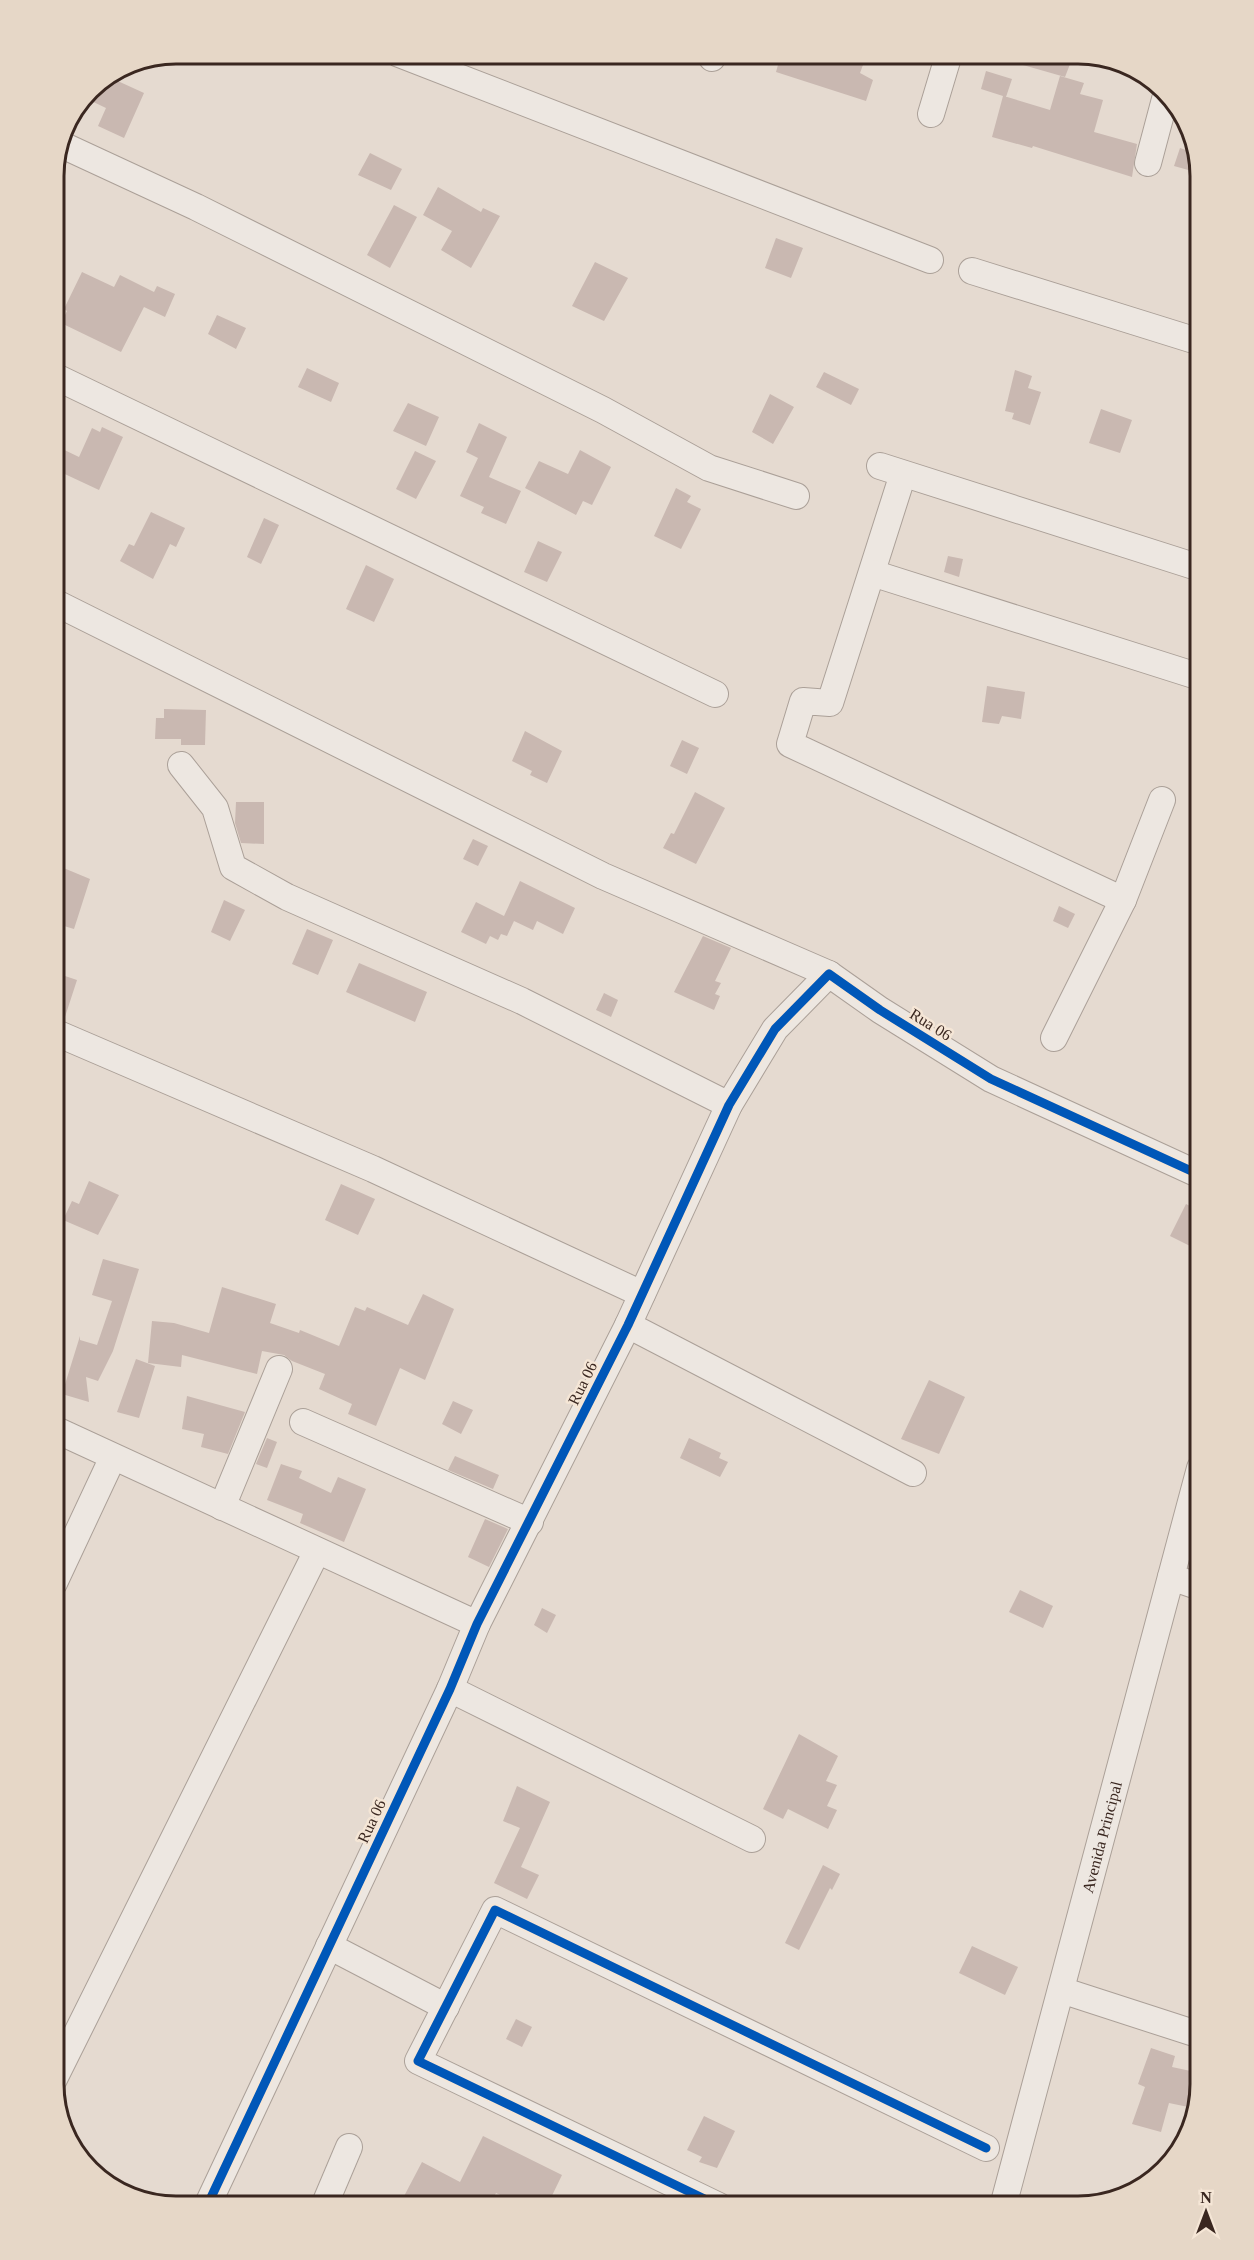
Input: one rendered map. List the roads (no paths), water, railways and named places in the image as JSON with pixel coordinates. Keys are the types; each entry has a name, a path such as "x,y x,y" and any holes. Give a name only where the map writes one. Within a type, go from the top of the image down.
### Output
{"street":[{"path":"427,65 930,260"},
{"path":"931,114 946,65"},
{"path":"1148,163 1163,105"},
{"path":"68,148 207,212 581,399 709,468 796,496"},
{"path":"972,271 1190,339"},
{"path":"65,381 715,694"},
{"path":"1123,900 790,744 803,702 830,703 872,573 892,470 1190,565"},
{"path":"872,573 1190,674"},
{"path":"65,607 603,876 829,974"},
{"path":"181,765 215,808 233,867 287,897 522,1001 729,1105"},
{"path":"1054,1038 1123,900 1162,800"},
{"name":"Rua 06","path":"212,2195 450,1689 477,1624 628,1325 729,1105 775,1029 829,974 880,1010 991,1079 1190,1170"},
{"path":"65,1037 373,1169 642,1293"},
{"path":"628,1325 913,1473"},
{"path":"222,1507 279,1369"},
{"path":"303,1422 530,1522"},
{"path":"64,1435 477,1624"},
{"path":"64,1561 113,1457"},
{"name":"Avenida Principal","path":"1006,2196 1190,1506"},
{"path":"64,2059 317,1551"},
{"path":"1171,1577 1190,1584"},
{"path":"450,1689 752,1839"},
{"path":"697,2196 418,2061 495,1910 986,2148"},
{"path":"329,1946 446,2007"},
{"path":"1061,1990 1190,2031"},
{"path":"329,2195 349,2147"}]}
